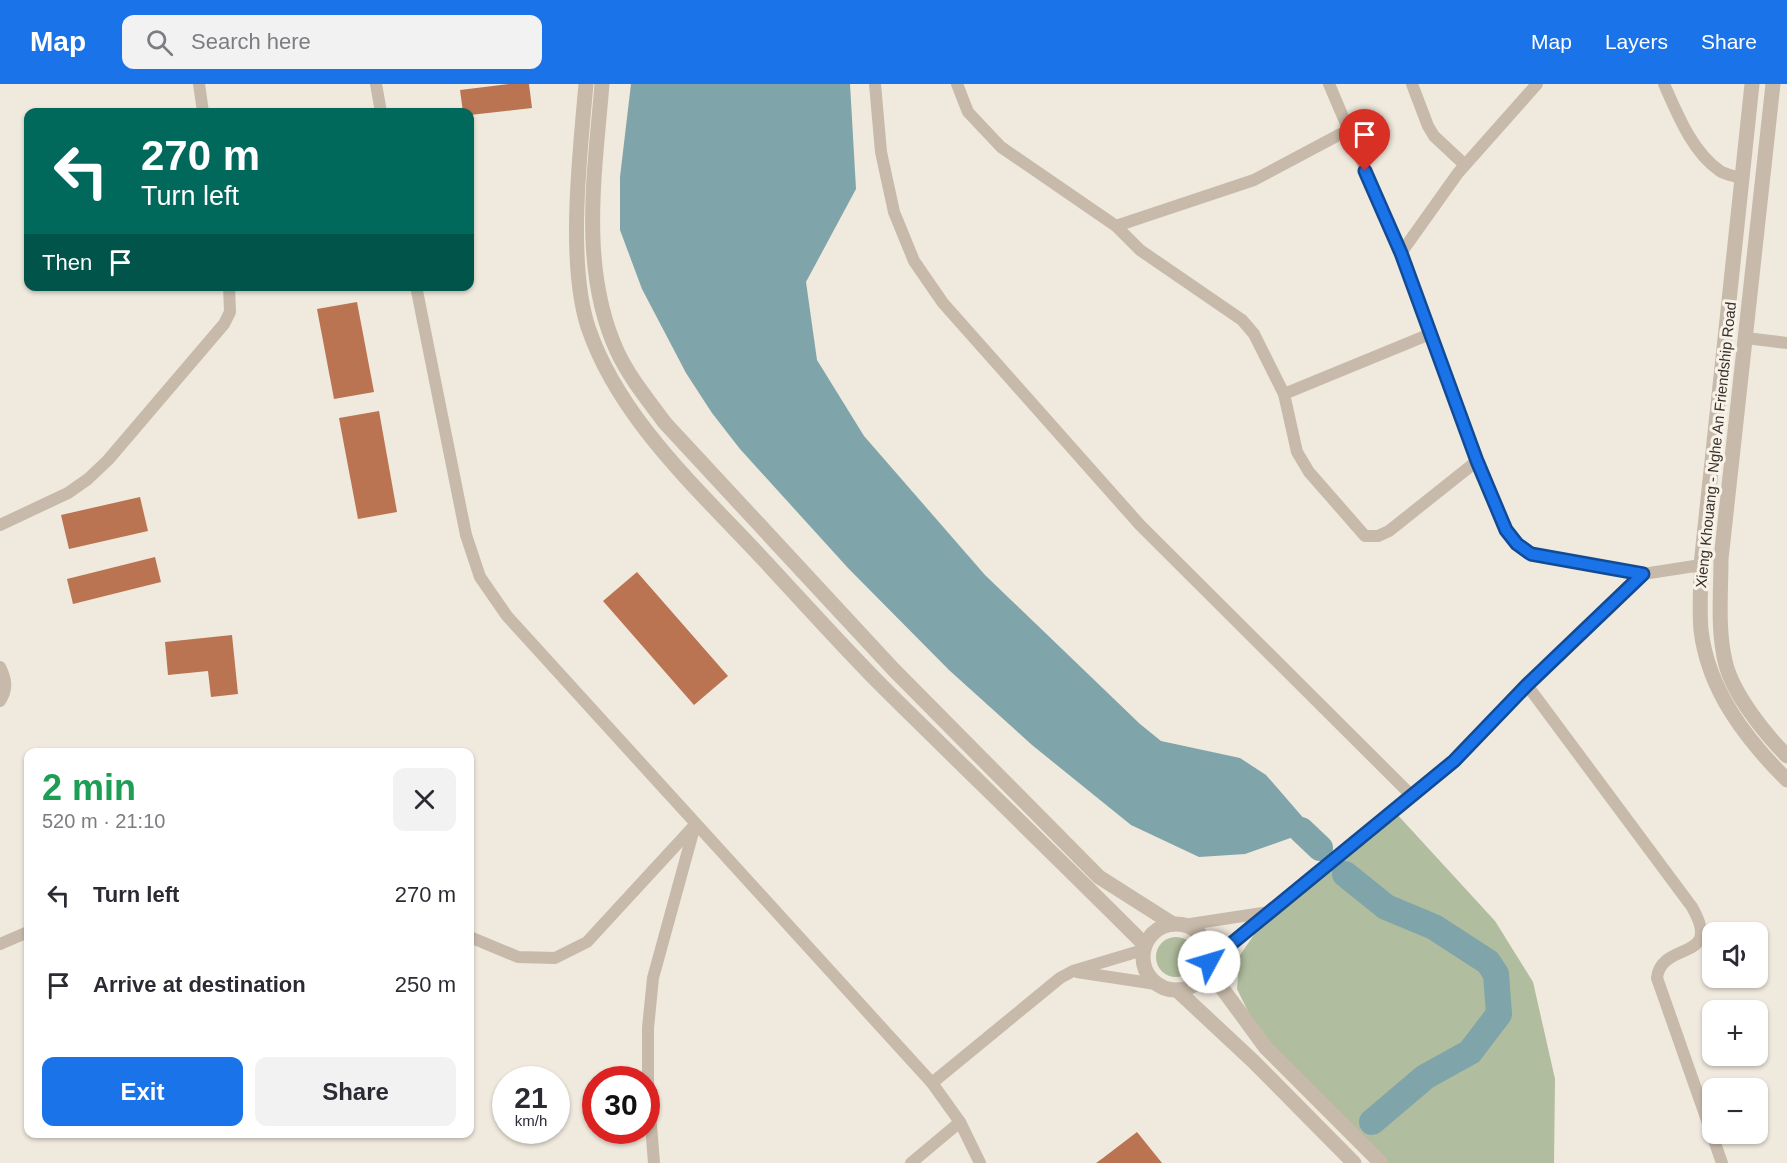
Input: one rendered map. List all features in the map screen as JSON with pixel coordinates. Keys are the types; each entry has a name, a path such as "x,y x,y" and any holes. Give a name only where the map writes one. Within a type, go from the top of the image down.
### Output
{"street":[{"path":"199,84 202,108"},
{"path":"376,84 380,108"},
{"path":"586,84 578,209 581,293 594,344 618,389 650,434 691,481 884,688 1144,947 1145,969 1156,984"},
{"path":"602,84 595,185 595,278 613,341 632,378 665,423 902,679 1099,877 1178,924 1200,934 1209,952 1209,965 1266,1048 1381,1163"},
{"path":"875,84 881,152 894,212 914,261 943,303 1140,525 1412,796"},
{"path":"957,84 968,112 1001,147 1116,226 1140,249 1242,320 1254,334 1284,394 1297,452 1309,472 1365,536 1378,537 1389,531 1477,461"},
{"path":"1329,84 1401,253 1477,461 1506,530 1517,544 1531,554 1643,574 1701,565"},
{"path":"1412,84 1434,136 1465,165"},
{"path":"1401,253 1465,165 1537,84"},
{"path":"1664,84 1683,125 1702,152 1720,171 1742,179"},
{"name":"Xieng Khouang - Nghe An Friendship Road","path":"1752,84 1701,565 1701,630 1713,676 1737,724 1787,780"},
{"name":"Xieng Khouang - Nghe An Friendship Road","path":"1773,84 1721,559 1720,630 1726,667 1744,702 1787,756"},
{"path":"1116,226 1254,180 1348,130"},
{"path":"0,525 68,493 108,460 224,324 230,312 229,291"},
{"path":"417,291 466,535 480,577 507,616 932,1083 960,1122 980,1163"},
{"path":"1284,394 1430,334"},
{"path":"1726,335 1787,343"},
{"path":"1178,991 1194,986 1209,965 1270,912 1454,761 1527,685 1643,574"},
{"path":"0,667 6,679 5,693 0,701"},
{"path":"1527,685 1685,898 1701,924 1702,936 1696,945 1663,962 1658,968 1657,978 1722,1163"},
{"path":"474,939 518,957 555,958 587,942 695,825"},
{"path":"654,1163 648,1064 648,1028 653,978 695,825"},
{"path":"932,1083 1035,998 1073,971 1144,947 1156,930 1178,924 1270,912"},
{"path":"0,944 24,934"},
{"path":"1073,971 1156,984 1178,991 1354,1163"},
{"path":"911,1163 960,1122"}],"green space":[{"path":"1394,811 1495,921 1533,982 1555,1079 1554,1163 1381,1163 1266,1048 1237,989 1240,955 1270,912"},
{"path":"1176,937 1190,943 1196,957 1190,971 1176,977 1162,971 1156,957 1162,943"}],"water":[{"path":"631,84 850,84 856,189 806,282 817,360 864,436 985,575 1140,724 1161,741 1240,758 1266,775 1306,821 1296,836 1245,854 1199,857 1131,825 1032,745 949,670 848,568 740,449 712,413 686,373 642,289 620,230 620,177"}],"building":[{"path":"529,84 532,108 474,115 474,108 462,108 460,90"},
{"path":"357,302 374,392 334,399 317,309"},
{"path":"379,411 397,512 358,519 339,418"},
{"path":"140,497 148,531 69,549 61,515"},
{"path":"155,557 161,582 73,604 67,579"},
{"path":"637,572 728,676 694,705 603,601"},
{"path":"232,635 238,694 211,697 208,671 168,675 165,642"},
{"path":"1137,1132 1162,1163 1096,1163 1103,1158"}],"waterway":[{"path":"1301,830 1320,848"},
{"path":"1345,874 1386,907 1434,927 1488,962 1496,974 1499,1014 1470,1052 1425,1077 1372,1122"}],"route":[{"path":"1209,962 1454,761 1527,685 1643,574 1531,554 1517,544 1506,530 1477,461 1401,253 1365,171"}]}
